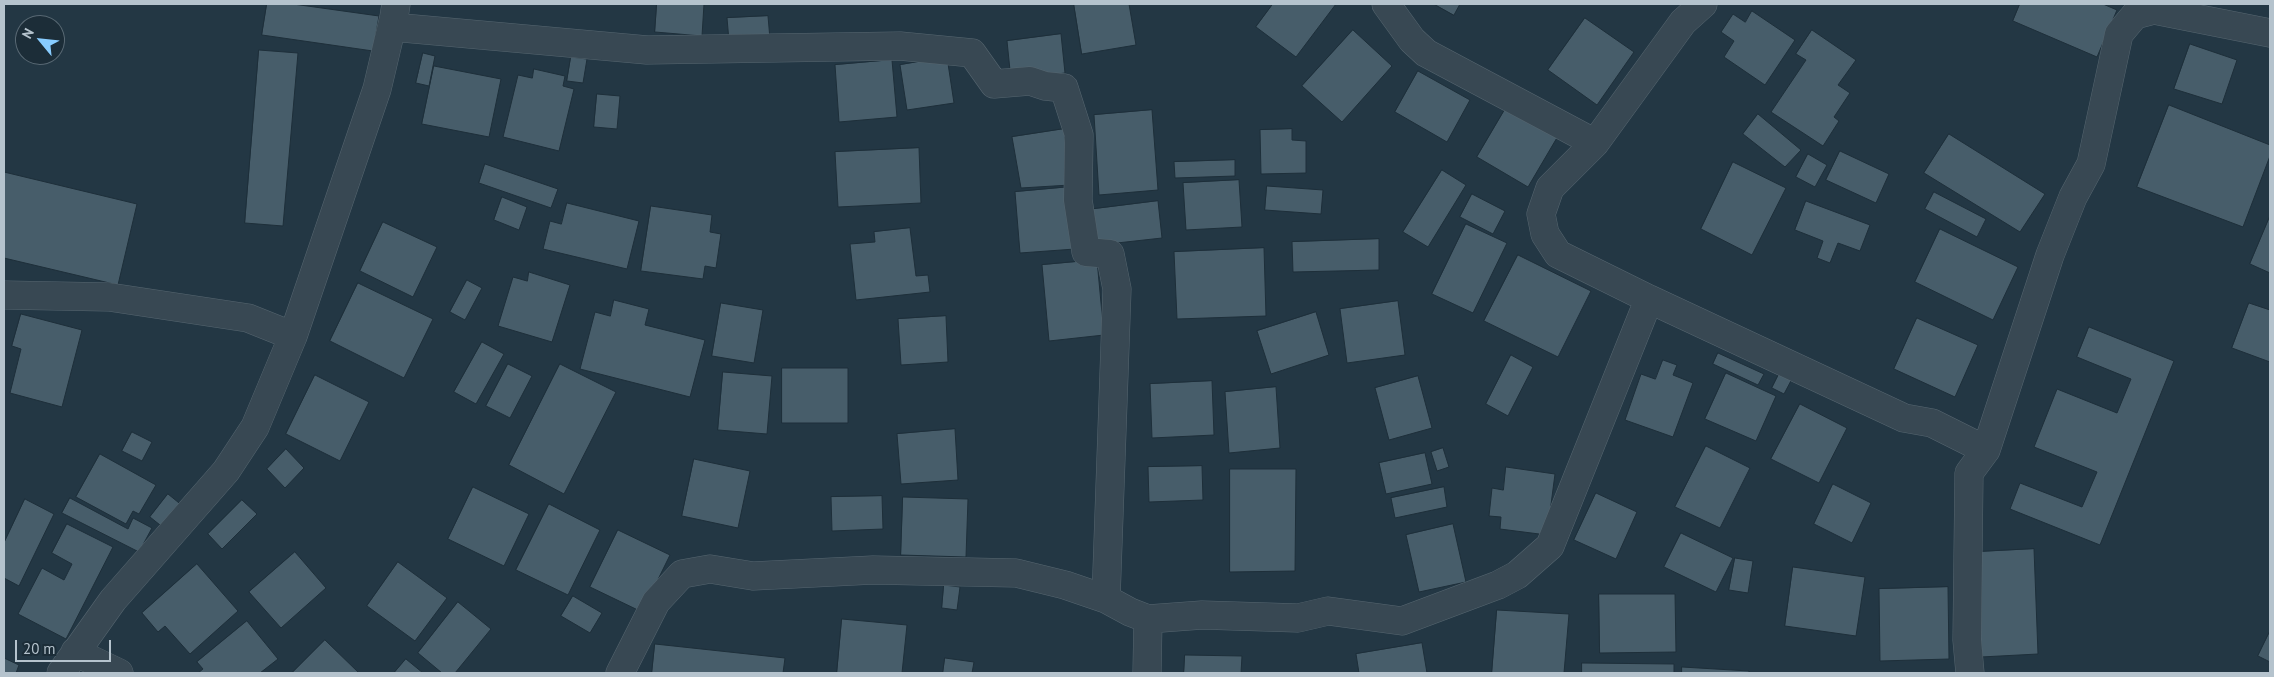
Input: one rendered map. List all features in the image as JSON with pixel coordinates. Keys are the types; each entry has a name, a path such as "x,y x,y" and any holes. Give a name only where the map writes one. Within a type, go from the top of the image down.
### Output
{"street":[{"path":"1386,4 1412,40 1426,53 1595,143"},
{"path":"1703,4 1683,22 1595,143 1550,188 1541,214 1545,234 1558,254 1649,300 1904,418 1932,423 1986,450"},
{"path":"1970,673 1967,640 1969,474 1986,450 2050,256 2073,197 2091,164 2119,34 2135,15 2154,10 2270,33"},
{"path":"119,673 68,663 114,600 226,471 255,427 293,336 377,89 394,16 647,50 900,46 963,52 972,53 994,84 1030,81 1045,86 1064,88 1079,135 1078,200 1086,252 1110,254 1117,289 1106,599"},
{"path":"4,294 109,296 248,318 293,336"},
{"path":"620,673 656,602 682,574 710,569 753,576 873,570 1016,573 1066,585 1106,599 1130,612 1148,618 1202,615 1298,618 1328,612 1402,621 1498,585 1517,575 1550,546 1649,300"},
{"path":"1147,673 1148,618"}],"building":[{"path":"267,4 293,4 379,16 373,51 262,35"},
{"path":"657,4 704,4 702,36 655,32"},
{"path":"1074,4 1129,4 1136,45 1082,54"},
{"path":"1273,4 1336,4 1296,57 1256,27"},
{"path":"1434,4 1460,4 1454,15"},
{"path":"2020,4 2103,4 2117,10 2097,57 2013,21"},
{"path":"1752,11 1795,40 1765,85 1724,57 1734,41 1721,32 1733,14 1745,22"},
{"path":"768,16 770,39 729,41 727,18"},
{"path":"1585,18 1634,52 1597,105 1548,70"},
{"path":"1353,30 1392,66 1342,122 1302,86"},
{"path":"1812,30 1856,60 1838,85 1850,93 1834,117 1839,121 1823,146 1771,112 1806,60 1796,54"},
{"path":"1061,34 1065,73 1011,80 1007,41"},
{"path":"2190,44 2237,60 2222,104 2174,89"},
{"path":"259,50 298,53 283,226 245,223"},
{"path":"423,53 435,56 429,86 416,83"},
{"path":"571,57 587,59 583,83 567,81"},
{"path":"947,57 954,103 907,110 900,65"},
{"path":"892,60 897,117 839,122 835,65"},
{"path":"434,66 501,79 489,137 422,124"},
{"path":"534,69 565,76 563,86 574,89 559,151 503,137 518,75 532,78"},
{"path":"1418,71 1470,100 1447,142 1395,112"},
{"path":"597,94 620,96 617,129 594,127"},
{"path":"2169,105 2270,145 2270,156 2243,227 2137,187"},
{"path":"1507,106 1558,136 1528,187 1477,157"},
{"path":"1152,110 1158,190 1099,195 1094,115"},
{"path":"1758,114 1801,150 1785,167 1743,134"},
{"path":"1064,129 1070,185 1021,188 1012,137"},
{"path":"1292,129 1292,140 1306,141 1306,173 1261,174 1260,130"},
{"path":"1949,134 2045,194 2020,232 1924,173"},
{"path":"919,148 921,203 838,207 835,152"},
{"path":"1840,151 1889,174 1876,203 1826,180"},
{"path":"1808,154 1827,165 1815,187 1796,177"},
{"path":"1235,160 1235,176 1175,178 1174,162"},
{"path":"1733,162 1786,188 1752,255 1701,229"},
{"path":"485,164 558,189 551,208 479,183"},
{"path":"1442,170 1466,185 1428,247 1403,232"},
{"path":"4,172 137,204 118,285 4,258"},
{"path":"1239,180 1242,227 1186,230 1183,183"},
{"path":"1267,186 1323,190 1321,214 1265,210"},
{"path":"1070,187 1075,249 1020,253 1015,192"},
{"path":"1934,192 1986,219 1977,237 1925,209"},
{"path":"1472,194 1505,211 1493,234 1460,217"},
{"path":"502,197 527,207 519,230 494,220"},
{"path":"1158,201 1162,238 1090,246 1086,210"},
{"path":"1806,201 1870,225 1860,251 1838,243 1830,263 1817,258 1823,241 1795,230"},
{"path":"567,203 639,221 627,269 543,249 550,221 561,224"},
{"path":"651,206 712,215 710,232 721,234 716,268 705,266 703,279 641,271"},
{"path":"2270,216 2270,273 2250,264"},
{"path":"383,222 437,247 413,297 360,271"},
{"path":"1466,224 1507,243 1473,313 1432,294"},
{"path":"910,228 916,276 928,275 930,292 856,300 850,244 875,242 874,232"},
{"path":"1940,229 2018,267 1993,320 1915,282"},
{"path":"1379,239 1379,270 1293,272 1292,242"},
{"path":"1264,248 1266,316 1177,319 1174,252"},
{"path":"1518,255 1591,291 1558,357 1484,321"},
{"path":"1097,260 1104,335 1049,341 1042,265"},
{"path":"529,272 570,285 552,342 498,326 513,277 527,281"},
{"path":"467,280 482,288 465,320 450,312"},
{"path":"358,283 433,319 404,378 330,341"},
{"path":"614,300 649,309 645,325 705,340 690,397 580,369 595,312 610,316"},
{"path":"1398,301 1405,355 1347,363 1340,309"},
{"path":"721,303 763,310 754,363 712,356"},
{"path":"2249,303 2270,310 2270,362 2232,348"},
{"path":"1316,312 1329,355 1271,374 1257,331"},
{"path":"21,314 82,330 62,407 10,393 21,349 12,346"},
{"path":"946,316 948,362 901,365 898,319"},
{"path":"1917,318 1978,345 1955,397 1894,369"},
{"path":"2089,327 2174,361 2100,545 2010,509 2020,483 2082,507 2097,472 2034,447 2057,389 2117,413 2131,379 2077,357"},
{"path":"482,342 504,354 476,404 454,392"},
{"path":"1718,353 1764,374 1758,385 1713,364"},
{"path":"1511,355 1533,367 1508,416 1486,404"},
{"path":"1663,360 1677,365 1673,375 1693,383 1673,437 1625,420 1641,374 1655,379"},
{"path":"508,364 532,376 510,418 486,406"},
{"path":"560,364 616,392 564,494 509,465"},
{"path":"782,368 848,368 848,423 782,423"},
{"path":"1781,370 1793,377 1784,394 1772,388"},
{"path":"723,372 772,376 767,434 718,430"},
{"path":"1726,373 1776,396 1756,441 1705,419"},
{"path":"315,375 369,402 340,461 286,434"},
{"path":"1418,376 1432,428 1389,440 1375,388"},
{"path":"1212,381 1214,435 1152,438 1150,384"},
{"path":"1276,387 1280,448 1229,453 1225,392"},
{"path":"1800,404 1847,428 1819,483 1771,459"},
{"path":"955,429 958,480 901,484 897,434"},
{"path":"132,432 152,442 142,461 122,451"},
{"path":"1706,446 1750,468 1720,528 1675,507"},
{"path":"1443,448 1449,467 1437,471 1431,452"},
{"path":"286,449 304,468 285,488 267,469"},
{"path":"1425,453 1432,484 1386,494 1379,463"},
{"path":"100,454 156,485 139,514 133,511 126,524 76,497"},
{"path":"694,459 750,471 738,528 682,516"},
{"path":"1202,466 1203,500 1149,502 1148,467"},
{"path":"1506,467 1555,474 1547,535 1500,529 1501,517 1489,516 1492,488 1503,490"},
{"path":"1230,469 1296,469 1295,571 1230,572"},
{"path":"1833,484 1871,503 1852,543 1814,524"},
{"path":"473,487 529,514 504,566 448,539"},
{"path":"1444,487 1447,507 1395,518 1391,498"},
{"path":"1596,493 1637,512 1616,559 1574,540"},
{"path":"168,494 189,511 170,533 150,517"},
{"path":"882,496 883,529 832,531 831,497"},
{"path":"903,497 968,499 966,557 901,555"},
{"path":"70,498 128,529 133,518 152,528 139,552 62,513"},
{"path":"25,499 54,514 19,586 4,578 4,543"},
{"path":"242,500 257,514 222,549 208,534"},
{"path":"549,504 600,530 568,595 516,570"},
{"path":"67,524 113,547 66,639 18,614 42,568 64,580 72,564 52,553"},
{"path":"1453,524 1466,582 1419,592 1406,535"},
{"path":"618,530 670,555 642,612 590,587"},
{"path":"1681,533 1733,558 1716,592 1664,567"},
{"path":"2034,549 2038,654 1981,657 1976,552"},
{"path":"295,552 326,588 281,628 249,592"},
{"path":"1735,558 1753,561 1748,593 1729,590"},
{"path":"398,562 447,598 415,641 367,606"},
{"path":"197,564 238,611 190,654 165,626 158,632 142,613"},
{"path":"1793,567 1865,577 1856,636 1785,626"},
{"path":"944,585 960,587 957,610 942,608"},
{"path":"1948,587 1949,659 1880,661 1879,589"},
{"path":"1599,594 1675,594 1676,652 1600,653"},
{"path":"573,596 602,613 590,633 561,616"},
{"path":"458,602 491,629 455,673 442,673 418,653"},
{"path":"1497,610 1569,614 1564,673 1492,673"},
{"path":"842,619 907,625 902,673 837,673"},
{"path":"247,621 278,659 260,673 198,673 203,669 197,662"},
{"path":"2270,631 2270,662 2258,656"},
{"path":"325,640 359,673 292,673"},
{"path":"1422,643 1427,673 1359,673 1356,654"},
{"path":"655,644 785,658 783,673 652,673"},
{"path":"1185,655 1242,656 1241,673 1184,673"},
{"path":"4,658 19,665 16,673 4,673"},
{"path":"945,658 974,662 972,673 943,673"},
{"path":"406,659 423,673 394,673"},
{"path":"1582,663 1674,664 1674,673 1582,673"},
{"path":"1682,667 1749,671 1749,673 1682,673"}]}
